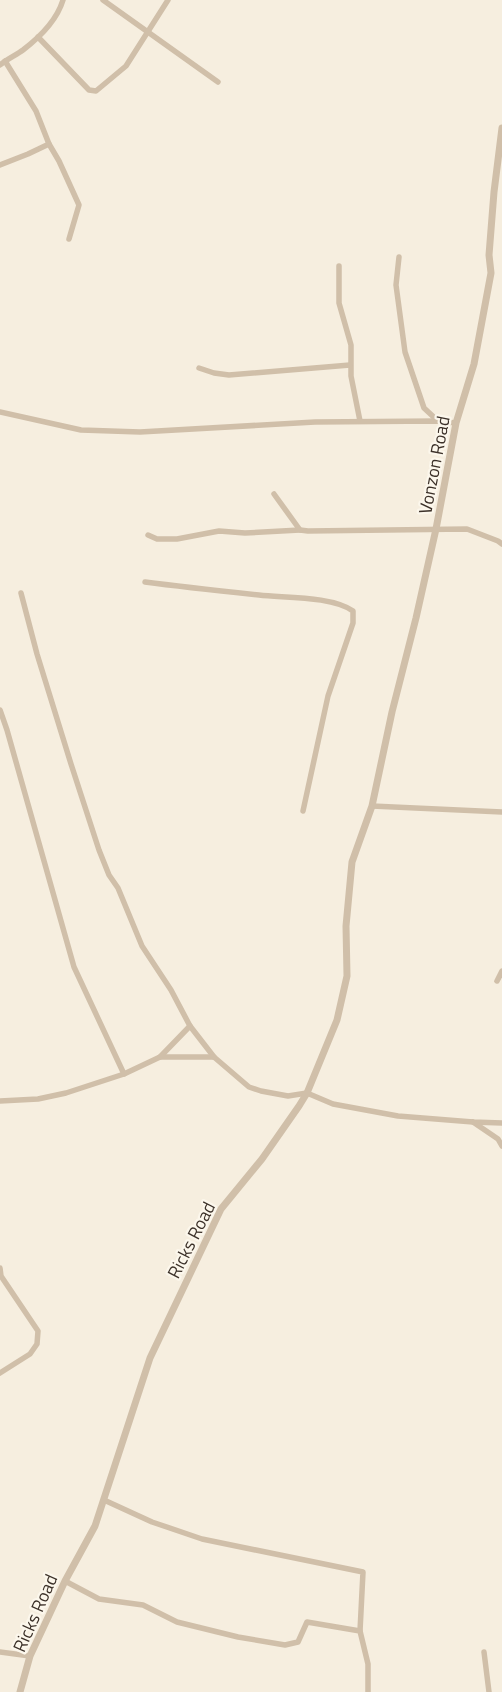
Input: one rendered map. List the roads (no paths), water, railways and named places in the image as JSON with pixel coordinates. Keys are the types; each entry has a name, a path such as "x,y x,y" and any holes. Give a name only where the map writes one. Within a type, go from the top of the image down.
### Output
{"street":[{"path":"63,0 51,23 38,37 2,63 36,112 49,144 79,205 69,239"},
{"path":"103,0 218,82"},
{"path":"38,37 89,90 96,91 126,66 168,0"},
{"name":"Vonzon Road","path":"372,806 392,712 436,529 456,423 474,364 491,273 489,255 502,128"},
{"path":"0,164 49,144"},
{"path":"399,257 396,285 405,352 424,408 438,421"},
{"path":"339,266 339,303 351,346 350,365 360,421"},
{"path":"199,368 228,375 350,365"},
{"path":"0,412 81,430 140,432 315,422 438,421 456,423"},
{"path":"274,494 300,530"},
{"path":"148,535 157,539 218,531 245,533 300,530 308,532 467,529 502,544"},
{"path":"145,582 262,596 318,600 347,607 353,611 353,623 328,696 303,811"},
{"path":"21,592 38,654 99,850 109,876 118,888 142,946 171,990 190,1026 214,1057 249,1087 288,1096 307,1093 320,1100 398,1116 502,1123"},
{"path":"0,710 74,967 124,1074"},
{"path":"372,806 502,812"},
{"name":"Ricks Road","path":"20,1692 30,1656 65,1581 95,1526 150,1358 222,1210 262,1159 307,1093 337,1020 347,976 346,926 352,862 372,806"},
{"path":"497,981 502,971"},
{"path":"0,1101 38,1099 66,1093 124,1074 160,1057 190,1026"},
{"path":"160,1057 214,1057"},
{"path":"473,1122 498,1139 502,1146"},
{"path":"0,1268 1,1276 38,1330 37,1344 30,1354 0,1373"},
{"path":"104,1500 152,1522 202,1539 363,1572 360,1632 368,1664 368,1692"},
{"path":"65,1581 100,1599 143,1605 177,1622 238,1637 285,1645 298,1642 307,1622 360,1632"},
{"path":"0,1652 30,1656"},
{"path":"484,1652 489,1692"}]}
